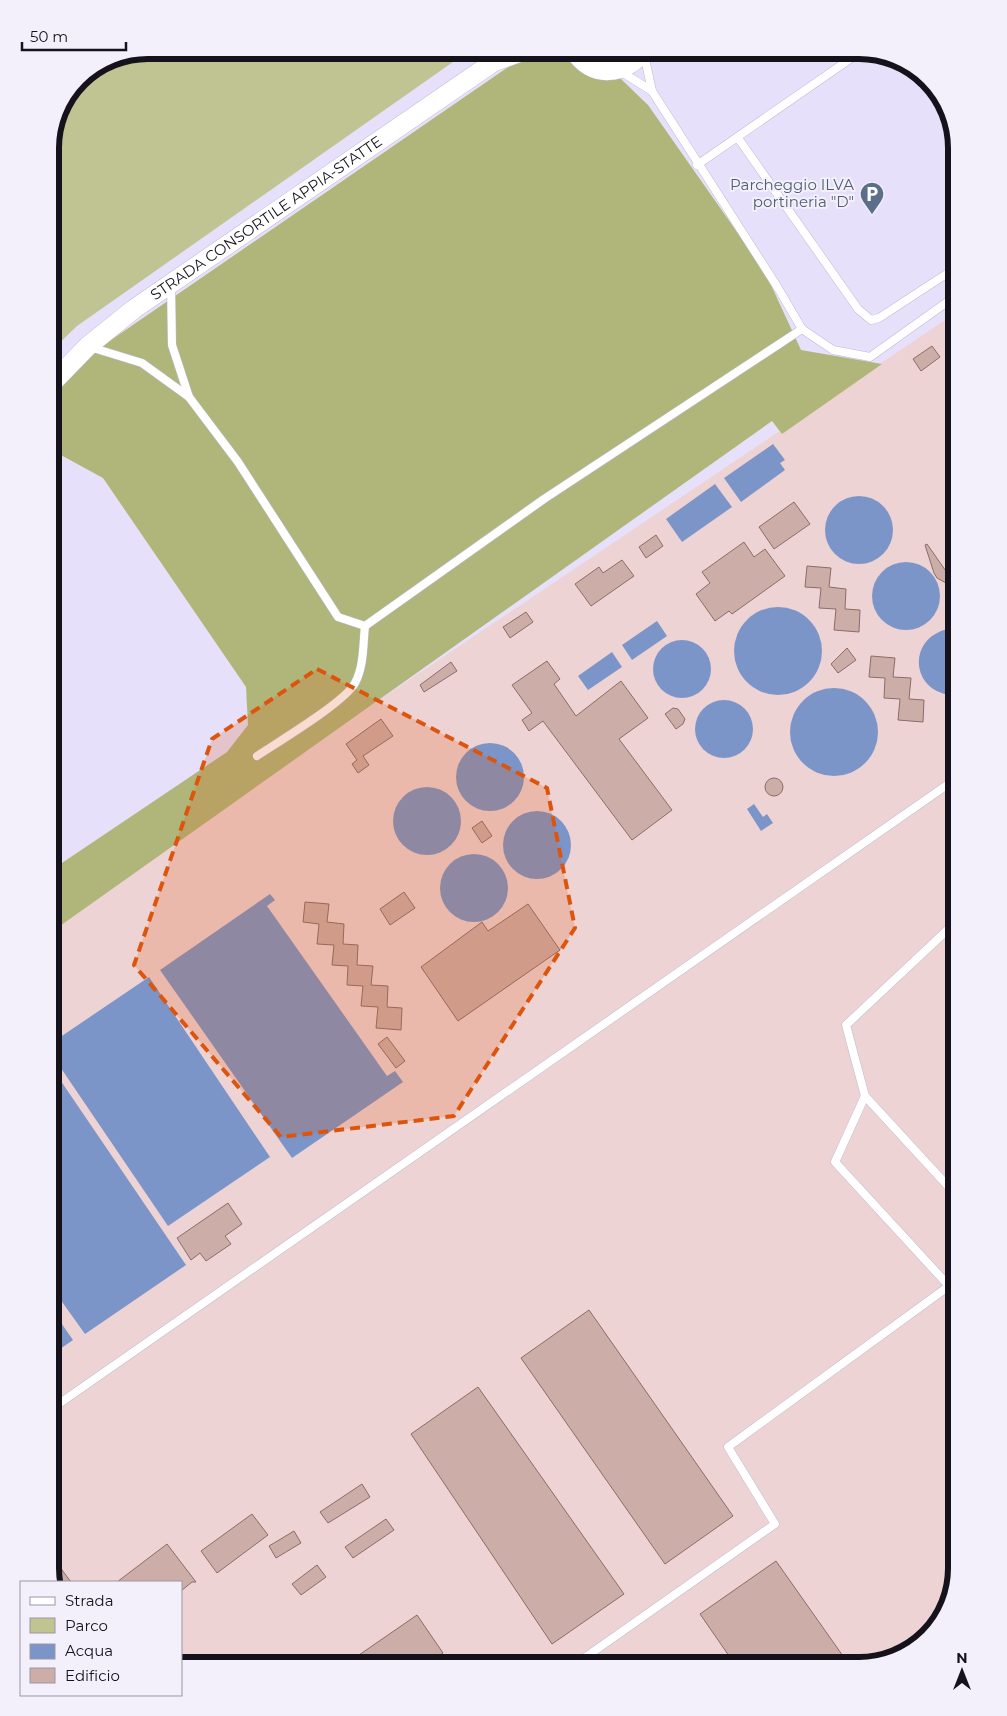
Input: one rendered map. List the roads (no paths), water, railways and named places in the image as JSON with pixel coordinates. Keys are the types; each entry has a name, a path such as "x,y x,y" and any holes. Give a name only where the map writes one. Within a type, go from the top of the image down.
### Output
{"street":[{"name":"STRADA CONSORTILE APPIA-STATTE","path":"59,376 88,346 171,282 497,59"},
{"name":"STRADA CONSORTILE APPIA-STATTE","path":"491,63 502,59"},
{"path":"581,59 585,64 596,69 619,70 639,59"}],"lane":[{"path":"646,59 652,91 778,288 802,329 833,350 870,357 948,301"},
{"path":"698,164 850,59"},
{"path":"619,70 652,91"},
{"path":"738,138 858,309 871,320 879,318 948,273"},
{"path":"171,282 172,345 189,397"},
{"path":"257,756 334,704 355,683 361,662 365,626 544,499 802,329"},
{"path":"88,346 142,363 189,397 238,462 338,617 365,626"},
{"path":"59,1404 948,784"},
{"path":"948,929 846,1025 865,1096 948,1186"},
{"path":"865,1096 835,1162 948,1285"},
{"path":"585,1657 775,1524 728,1447 948,1287"}],"water":[{"path":"773,444 785,460 780,463 785,470 741,502 724,478"},
{"path":"715,484 732,507 682,542 666,519"},
{"path":"859,496 872,499 883,506 890,517 893,530 890,543 883,554 872,561 859,564 846,561 835,554 828,543 825,530 828,517 835,506 846,499"},
{"path":"906,562 919,565 930,572 937,583 940,596 937,609 930,620 919,627 906,630 893,627 882,620 875,609 872,596 875,583 882,572 893,565"},
{"path":"778,607 795,610 803,614 815,626 819,634 822,651 819,668 815,676 803,688 795,692 778,695 761,692 753,688 741,676 737,668 734,651 737,634 741,626 753,614 761,610"},
{"path":"657,621 667,636 632,660 622,645"},
{"path":"948,629 948,694 930,687 923,678 919,666 920,655 925,644 934,635"},
{"path":"682,640 698,645 706,653 711,669 706,685 698,693 682,698 666,693 658,685 653,669 658,653 666,645"},
{"path":"612,652 622,667 588,690 578,676"},
{"path":"834,688 851,691 865,701 875,715 878,732 875,749 865,763 851,773 834,776 817,773 803,763 793,749 790,732 793,715 803,701 817,691"},
{"path":"718,700 730,700 745,708 753,723 753,735 745,750 730,758 718,758 703,750 695,735 695,723 703,708"},
{"path":"490,743 503,746 514,753 521,764 524,777 521,790 514,801 503,808 490,811 477,808 466,801 459,790 456,777 459,764 466,753 477,746"},
{"path":"427,787 440,790 451,797 458,808 461,821 458,834 451,845 440,852 427,855 414,852 403,845 396,834 393,821 396,808 403,797 414,790"},
{"path":"754,804 763,817 767,814 773,823 761,831 747,809"},
{"path":"537,811 550,814 561,821 568,832 571,845 568,858 561,869 550,876 537,879 524,876 513,869 506,858 503,845 506,832 513,821 524,814"},
{"path":"474,854 487,857 498,864 505,875 508,888 505,901 498,912 487,919 474,922 461,919 450,912 443,901 440,888 443,875 450,864 461,857"},
{"path":"270,894 275,900 267,906 387,1076 395,1071 403,1082 292,1158 160,970"},
{"path":"149,977 270,1157 168,1226 59,1065 59,1038"},
{"path":"59,1078 186,1265 85,1334 59,1298"},
{"path":"59,1320 73,1340 59,1350"}],"place":[{"name":"Parcheggio ILVA portineria \"D\"","path":"872,215"}]}
